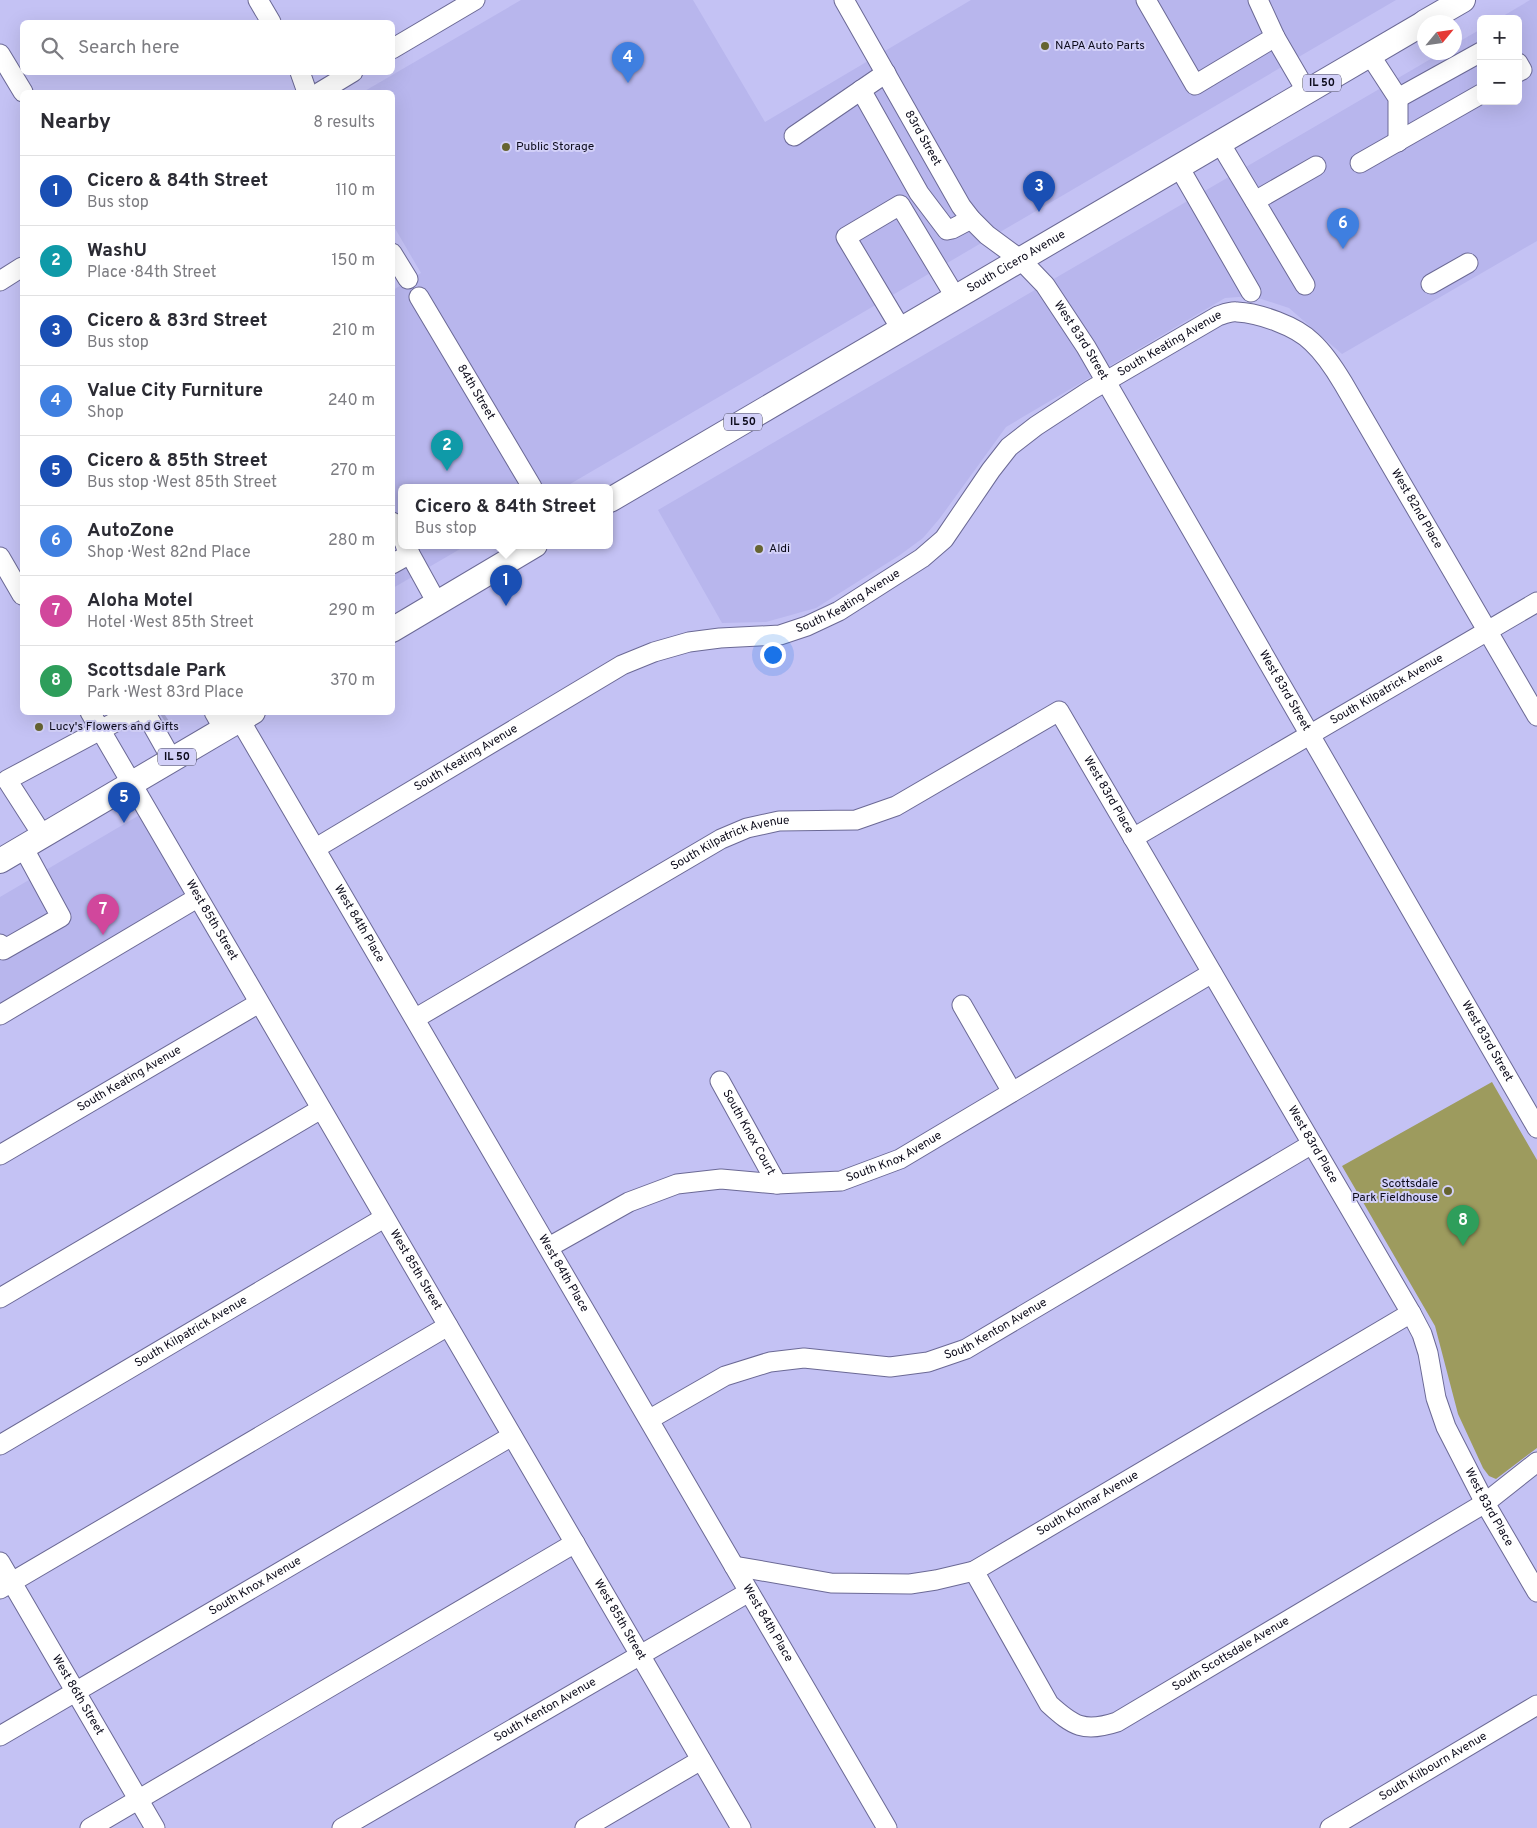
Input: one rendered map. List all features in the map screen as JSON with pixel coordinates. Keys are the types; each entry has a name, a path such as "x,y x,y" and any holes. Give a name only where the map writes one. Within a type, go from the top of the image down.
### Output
{"main road":[{"name":"South Cicero Avenue","path":"1438,15 1463,0"},
{"name":"South Cicero Avenue","path":"613,498 1417,28"},
{"path":"395,624 438,603 529,549"},
{"name":"IL 50","path":"0,861 131,785 233,719"}],"street":[{"path":"258,0 270,20"},
{"path":"395,47 475,0"},
{"name":"83rd Street","path":"844,0 942,172 971,219 987,235 1021,260"},
{"path":"1146,0 1195,85 1275,37"},
{"path":"1258,0 1275,37 1307,92"},
{"path":"0,54 22,90"},
{"path":"1398,98 1477,54"},
{"path":"1370,55 1398,98 1398,142"},
{"path":"794,136 886,73"},
{"path":"301,75 306,90"},
{"path":"323,90 348,75"},
{"path":"861,90 915,186 947,230 952,230 971,219"},
{"path":"1360,164 1477,96"},
{"path":"1220,143 1305,285"},
{"path":"1255,201 1316,166"},
{"path":"1179,167 1251,292"},
{"path":"901,329 846,237 900,204 915,186 942,172"},
{"path":"900,204 956,298"},
{"path":"395,258 408,279"},
{"name":"West 83rd Street","path":"1021,260 1045,285 1086,347 1537,1128"},
{"path":"1431,284 1468,263"},
{"path":"0,281 20,269"},
{"name":"84th Street","path":"419,297 530,484"},
{"name":"South Keating Avenue","path":"316,848 622,665 654,652 688,642 720,638 780,635 808,626 839,611 922,558 944,539 991,470 1010,447 1036,426 1218,316 1235,311 1255,314 1275,321"},
{"name":"West 82nd Place","path":"1275,321 1310,340 1326,356 1343,382 1537,716"},
{"path":"395,560 404,549"},
{"path":"408,549 438,603"},
{"path":"0,557 20,592"},
{"name":"South Kilpatrick Avenue","path":"1133,838 1537,602"},
{"name":"South Kilpatrick Avenue","path":"416,1018 721,839 747,828 779,821 856,820 896,806 1059,711"},
{"name":"West 83rd Place","path":"1059,711 1411,1313 1422,1334 1428,1353 1436,1398 1446,1427 1485,1502 1537,1592"},
{"name":"West 85th Street","path":"92,715 741,1828"},
{"path":"0,944 3,950 61,916 7,780 100,731 147,715 172,760"},
{"name":"West 84th Place","path":"233,719 316,848 887,1828"},
{"path":"0,1015 197,898"},
{"name":"South Knox Avenue","path":"549,1247 630,1202 677,1184 721,1180 777,1184 841,1181 900,1159 1212,973"},
{"name":"South Keating Avenue","path":"0,1155 259,1003"},
{"path":"962,1006 1012,1092"},
{"name":"South Knox Court","path":"720,1081 777,1184"},
{"path":"0,1298 321,1109"},
{"name":"South Kenton Avenue","path":"650,1419 725,1376 770,1362 804,1358 890,1367 928,1362 966,1350 1312,1144"},
{"name":"South Kilpatrick Avenue","path":"0,1445 384,1218"},
{"name":"South Kolmar Avenue","path":"734,1566 831,1583 910,1584 974,1571 1411,1313"},
{"path":"6,1586 448,1326"},
{"name":"South Knox Avenue","path":"0,1736 512,1436"},
{"name":"South Scottsdale Avenue","path":"974,1571 1049,1704 1062,1716 1079,1726 1100,1727 1117,1722 1485,1502 1537,1462"},
{"path":"90,1828 575,1543"},
{"name":"West 86th Street","path":"0,1562 6,1586 76,1692 155,1828"},
{"name":"South Kenton Avenue","path":"342,1828 749,1592"},
{"name":"South Kilbourn Avenue","path":"1330,1828 1537,1705"},
{"path":"585,1828 702,1760"}],"shaded area":[{"path":"521,0 693,0 765,122 971,0 1396,0 570,484 398,484 398,549 460,549 395,587 395,289 421,273 395,228 395,90 366,90"},
{"path":"1530,0 1537,0 1537,241 1342,354 1289,308 1252,296 1225,298 1006,427 940,518 923,538 900,555 816,608 766,622 722,623 658,510 1429,60 1462,60 1462,40 1477,31 1477,105 1522,105 1522,15 1505,15"},
{"path":"148,810 200,898 0,1016 0,897"},
{"path":"1492,1082 1537,1160 1537,1448 1496,1479 1489,1476 1483,1468 1458,1414 1435,1326 1342,1166"}],"place":[{"name":"NAPA Auto Parts","path":"1045,46"},
{"name":"Value City Furniture","path":"628,83"},
{"name":"Public Storage","path":"506,147"},
{"name":"Cicero & 83rd Street","path":"1039,212"},
{"name":"AutoZone","path":"1343,249"},
{"name":"WashU","path":"447,471"},
{"name":"Aldi","path":"759,549"},
{"name":"Cicero & 84th Street","path":"506,606"},
{"name":"Lucy's Flowers and Gifts","path":"39,727"},
{"name":"Cicero & 85th Street","path":"124,823"},
{"name":"Aloha Motel","path":"103,935"},
{"name":"Scottsdale Park Fieldhouse","path":"1448,1191"},
{"name":"Scottsdale Park","path":"1463,1246"}]}
